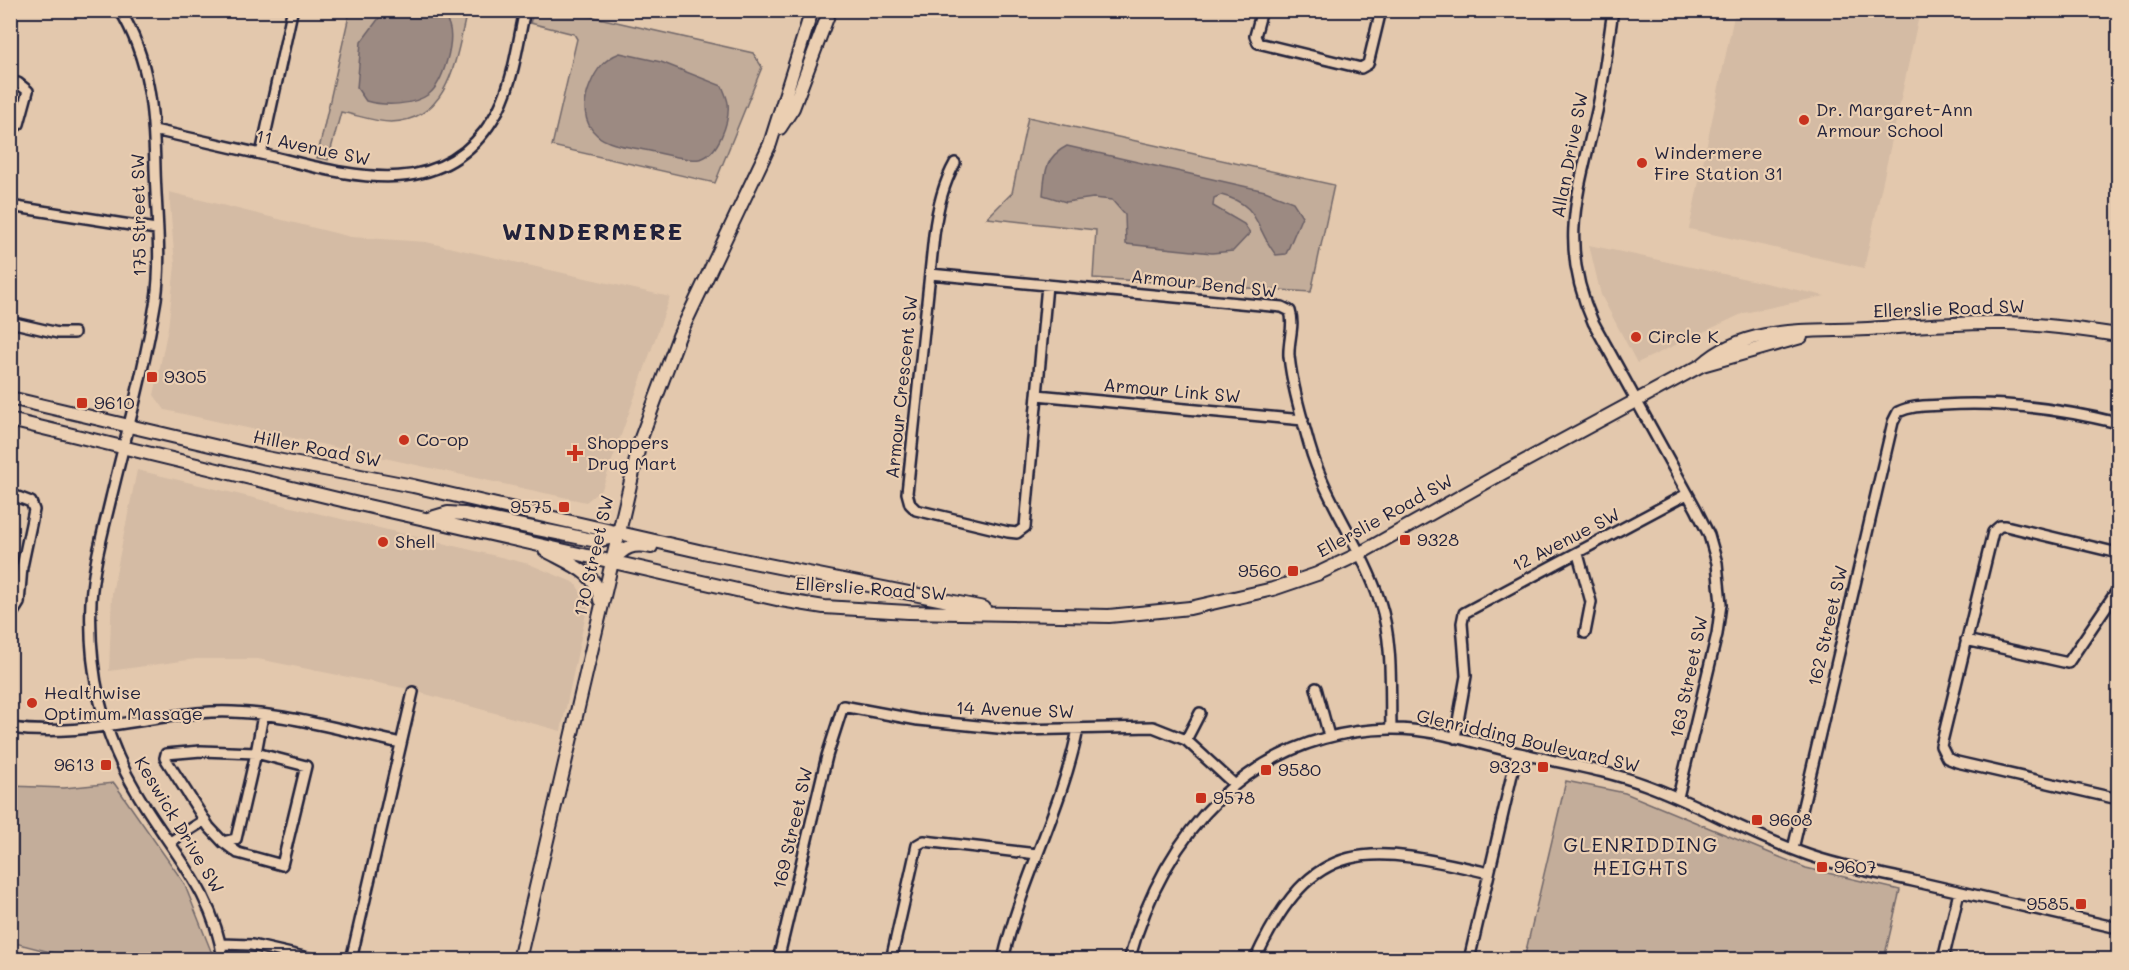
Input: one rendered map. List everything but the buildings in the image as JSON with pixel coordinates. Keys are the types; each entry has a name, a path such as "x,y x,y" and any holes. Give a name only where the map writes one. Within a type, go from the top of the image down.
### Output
{"main road":[{"name":"170 Street SW","path":"519,960 618,532 642,438 664,373 770,144 812,10"},
{"name":"170 Street SW","path":"770,144 793,108 830,10"},
{"name":"Ellerslie Road SW","path":"611,562 781,600 824,607 1109,616 1190,608 1273,589 1317,574 1359,554 1702,365 1816,332 1954,323 2003,323 2118,335"},
{"name":"Hiller Road SW","path":"10,398 261,457 413,486 618,532"},
{"path":"10,420 611,562 627,546 637,544 783,575 811,574"},
{"path":"428,519 448,513 464,514 597,541 613,537 618,532"},
{"name":"Ellerslie Road SW","path":"618,532 811,574 1024,615"},
{"path":"531,543 579,569 596,583 600,597 600,609"}],"street":[{"name":"175 Street SW","path":"128,425 156,296 154,130 147,73 134,34 122,14 133,10"},
{"name":"11 Avenue SW","path":"154,130 344,174 387,178 421,173 463,154 487,128 501,103 525,10"},
{"path":"1262,10 1255,36 1258,43 1361,68 1368,64 1381,10"},
{"name":"Allan Drive SW","path":"1613,10 1598,107 1575,205 1572,228 1573,253 1584,302 1636,402"},
{"path":"261,154 292,12"},
{"path":"10,89 13,83 18,83 28,91 19,124 10,131"},
{"name":"Armour Crescent SW","path":"955,163 946,178 941,196 930,274 908,494 910,504 925,514 1008,532 1017,533 1025,527 1029,508 1047,285"},
{"path":"10,206 156,229"},
{"name":"Armour Bend SW","path":"930,274 1282,307 1290,311 1293,320 1289,349 1291,369 1322,486 1367,569 1381,604 1388,637 1391,729"},
{"path":"10,322 58,333 74,333"},
{"name":"Armour Link SW","path":"1037,395 1304,420"},
{"name":"163 Street SW","path":"1636,402 1709,535 1720,578 1721,604 1717,634 1678,797"},
{"name":"162 Street SW","path":"1793,849 1893,422 1898,412 1914,406 1995,404 2050,409 2118,423"},
{"name":"Keswick Drive SW","path":"128,425 96,564 91,598 93,664 106,726 136,792 205,896 223,960"},
{"path":"10,494 31,502 34,510 22,567 19,603 15,611 10,612"},
{"name":"12 Avenue SW","path":"1455,738 1466,676 1462,617 1468,610 1578,554 1687,494"},
{"path":"2118,553 2006,526 1996,529 1990,540 1941,746 1947,758 1957,762 2118,799"},
{"path":"1578,554 1591,602 1590,621 1585,633"},
{"path":"1966,640 2068,663 2118,590"},
{"path":"1316,688 1329,736"},
{"path":"351,960 413,692"},
{"name":"14 Avenue SW","path":"843,706 960,725 1018,730 1153,727 1186,740 1234,784"},
{"name":"169 Street SW","path":"778,960 827,756 843,706"},
{"path":"10,728 57,731 210,712 263,715 401,743"},
{"path":"1186,740 1200,713"},
{"path":"223,842 236,839 263,715"},
{"path":"1003,960 1024,889 1063,792 1078,729"},
{"name":"Glenridding Boulevard SW","path":"1129,960 1148,909 1174,854 1193,826 1234,784 1273,758 1329,736 1391,729 1455,738 1617,775 1678,797 1793,849 1826,861 2118,928"},
{"path":"201,751 256,753 306,766 282,865 238,854 223,842 205,820 165,758 166,754 201,751"},
{"path":"1469,960 1517,753"},
{"path":"170,842 205,820"},
{"path":"891,960 918,845 924,841 1037,854"},
{"path":"1255,960 1280,909 1299,885 1351,857 1377,853 1421,857 1489,873"},
{"path":"1943,960 1959,892"},
{"path":"220,944 252,945 316,960"}],"shaded area":[{"path":"385,10 437,11 449,25 449,51 439,81 429,94 415,101 398,104 373,103 366,101 357,88 361,42"},
{"path":"350,11 467,11 454,65 447,83 439,98 427,110 411,119 391,122 341,112 328,160 317,158"},
{"path":"534,11 568,11 753,53 762,67 715,183 552,146 577,39 574,34 530,23"},
{"name":"Dr. Margaret-Ann Armour School","path":"1735,11 1920,11 1864,268 1689,229"},
{"path":"620,53 661,62 722,86 728,103 727,119 721,137 712,152 699,159 680,158 613,143 601,138 592,130 585,112 590,85 601,66 609,58"},
{"path":"1028,117 1334,185 1311,292 1093,278 1096,230 987,218 1012,193"},
{"path":"1067,146 1265,191 1293,202 1302,216 1286,254 1276,255 1250,211 1234,199 1221,195 1214,198 1213,206 1244,224 1250,233 1233,251 1212,253 1126,244 1125,215 1112,200 1093,198 1066,202 1043,195 1050,160"},
{"path":"169,192 351,237 426,242 670,297 602,489 586,502 165,410 154,395 168,328 175,265"},
{"path":"1589,245 1825,296 1744,313 1637,363 1601,295"},
{"path":"137,470 529,564 575,583 588,604 561,731 403,688 258,659 196,659 109,671 112,593"},
{"path":"1566,781 1625,793 1806,868 1900,890 1884,959 1524,959"},
{"path":"114,783 184,883 213,956 175,960 77,959 11,942 11,786 64,788"},
{"path":"11,947 71,959 11,959"}],"place":[{"name":"Dr. Margaret-Ann Armour School","path":"1804,120"},
{"name":"Windermere Fire Station 31","path":"1642,163"},
{"name":"Circle K","path":"1636,337"},
{"name":"9305","path":"152,377"},
{"name":"9610","path":"82,403"},
{"name":"Co-op","path":"404,440"},
{"name":"Shoppers Drug Mart","path":"575,453"},
{"name":"9575","path":"564,507"},
{"name":"9328","path":"1405,540"},
{"name":"Shell","path":"383,542"},
{"name":"9560","path":"1293,571"},
{"name":"Healthwise Optimum Massage","path":"32,703"},
{"name":"9613","path":"106,765"},
{"name":"9323","path":"1543,767"},
{"name":"9580","path":"1266,770"},
{"name":"9578","path":"1201,798"},
{"name":"9608","path":"1757,820"},
{"name":"9607","path":"1822,867"},
{"name":"9585","path":"2081,904"}],"district":[{"name":"WINDERMERE","path":"593,232"},
{"name":"GLENRIDDING HEIGHTS","path":"1641,856"}]}
